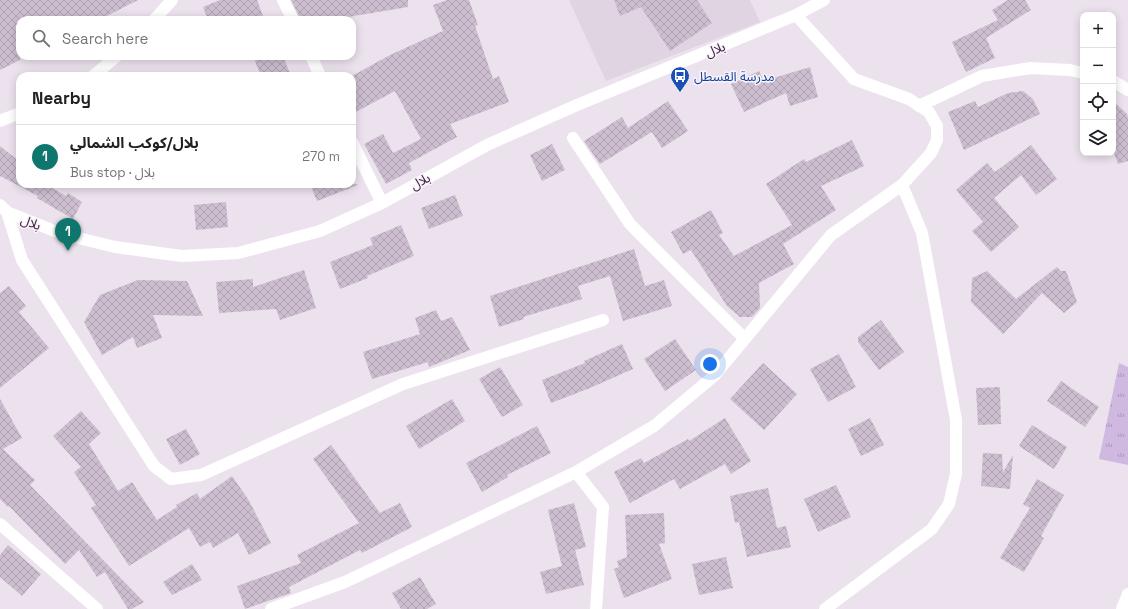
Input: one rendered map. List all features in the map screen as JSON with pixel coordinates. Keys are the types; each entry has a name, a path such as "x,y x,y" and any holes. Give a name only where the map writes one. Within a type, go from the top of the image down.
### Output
{"street":[{"path":"158,16 172,0"},
{"path":"283,0 291,16"},
{"name":"بلال","path":"4,209 62,234 115,247 182,256 238,253 246,251 320,231 382,202 487,145 577,105 796,16 824,0"},
{"path":"271,609 345,582 576,472 654,426 714,376 831,235 902,185 931,153 937,140 936,126 929,112 909,99 854,79 796,16"},
{"path":"98,72 112,60"},
{"path":"312,60 318,72"},
{"path":"919,106 982,76 1030,68 1070,70 1080,72"},
{"path":"1116,83 1128,90"},
{"path":"0,121 16,115"},
{"path":"573,138 630,224 745,339"},
{"path":"356,150 382,202"},
{"path":"825,609 932,529 950,504 956,474 956,420 922,233 902,185"},
{"path":"4,209 22,260 154,466 172,479 201,475 403,384 603,320"},
{"path":"576,472 604,507 596,609"},
{"path":"0,524 97,609"},
{"path":"1122,609 1128,594"}],"shaded area":[{"path":"569,0 750,0 760,22 606,81"}],"green space":[{"path":"1119,363 1128,367 1128,465 1099,459"}],"building":[{"path":"0,0 138,0 107,16 16,16 16,60 20,60 0,70"},
{"path":"220,0 257,0 263,16 206,16 203,7"},
{"path":"291,0 408,0 408,7 354,16 299,16"},
{"path":"447,0 469,0 478,25 475,26 493,79 499,76 509,102 450,124 457,137 409,163 412,170 386,184 364,144 383,134 393,153 421,139 395,91 356,112 356,74 390,55 443,31 433,5"},
{"path":"614,0 697,0 712,23 670,51 641,7 620,16"},
{"path":"1008,0 1025,0 1031,10 986,38 995,58 966,72 952,42 998,20 992,10"},
{"path":"255,60 285,60 289,72 259,72"},
{"path":"810,67 818,97 790,106 786,93 744,112 731,84 759,71 764,81"},
{"path":"1023,91 1033,99 1040,114 964,150 948,112 975,101 978,107 1008,93"},
{"path":"668,101 688,131 662,148 652,132 600,164 584,141 622,117 628,128"},
{"path":"1116,104 1127,114 1128,118 1128,161 1118,164 1115,156"},
{"path":"852,140 864,166 821,186 836,210 783,244 794,264 759,283 760,308 752,317 740,317 727,306 691,250 683,254 671,232 711,210 723,233 719,235 734,256 792,225 766,184 804,159 806,162"},
{"path":"552,144 565,170 542,181 530,155"},
{"path":"1031,145 1057,179 1036,195 1021,175 994,198 1019,227 991,252 972,231 983,222 956,190 987,163 995,172"},
{"path":"0,146 16,159 16,184 0,176"},
{"path":"23,188 52,188 66,196 68,193 82,202 73,219 37,198 38,196"},
{"path":"312,188 350,188 317,201"},
{"path":"455,195 463,216 429,229 421,208"},
{"path":"226,202 228,227 196,230 194,205"},
{"path":"401,225 414,256 367,276 368,278 340,289 330,262 373,245 370,238"},
{"path":"634,249 645,286 664,280 672,306 623,321 610,276 578,286 582,299 523,317 524,319 499,327 490,296"},
{"path":"1057,267 1061,271 1066,271 1077,302 1064,313 1042,293 1003,334 971,302 972,278 987,271 1016,299"},
{"path":"304,270 316,308 280,320 276,309 219,313 216,282 253,279 253,287"},
{"path":"138,280 187,281 203,316 153,315 162,338 137,348 133,337 102,355 84,322 100,295"},
{"path":"9,286 26,306 19,312 49,348 0,388 0,293"},
{"path":"436,310 441,321 452,317 470,350 429,367 428,362 372,379 363,352 420,334 415,318"},
{"path":"881,320 904,352 879,370 858,342 858,337"},
{"path":"675,339 696,370 665,391 644,359"},
{"path":"622,344 633,369 551,403 542,380 585,363 584,361"},
{"path":"839,354 856,387 828,402 810,369"},
{"path":"763,363 797,394 764,430 730,399"},
{"path":"500,367 523,405 502,417 479,379"},
{"path":"1061,381 1099,407 1085,427 1047,401"},
{"path":"1000,387 1001,424 978,425 976,388"},
{"path":"0,399 22,438 3,449 35,480 30,485 144,602 132,609 128,609 105,572 97,577 79,550 65,564 9,506 8,507 0,499"},
{"path":"452,399 465,421 419,449 406,426"},
{"path":"81,411 101,433 89,444 118,491 132,482 157,520 177,507 176,505 197,493 200,499 232,476 248,499 271,543 249,555 238,533 213,548 210,542 200,547 189,528 129,566 91,508 96,505 74,472 81,467 53,436"},
{"path":"725,418 751,461 731,474 725,464 680,489 674,479 630,503 614,472 641,458 644,463 688,439 689,441"},
{"path":"870,418 884,445 861,456 848,429"},
{"path":"1032,425 1067,447 1054,469 1019,446"},
{"path":"537,426 551,453 507,475 508,477 482,492 466,463"},
{"path":"186,429 200,454 180,465 166,439"},
{"path":"331,445 380,513 400,503 412,527 362,553 360,550 289,587 291,593 245,609 237,586 301,563 297,555 359,523 313,459"},
{"path":"983,453 1002,454 1003,472 1013,455 1010,489 981,486"},
{"path":"1037,479 1064,495 1041,536 1044,538 1024,572 1000,558 1030,508 1023,504"},
{"path":"836,485 851,517 818,532 804,499"},
{"path":"768,488 777,528 786,526 791,547 747,557 739,522 735,523 730,496"},
{"path":"574,503 586,547 575,550 584,585 546,594 540,572 562,566 548,510"},
{"path":"664,513 665,543 659,544 672,579 624,598 614,569 619,567 617,561 627,557 625,515"},
{"path":"8,545 41,574 22,596 0,577 0,555"},
{"path":"726,557 733,588 699,595 692,564"},
{"path":"192,564 202,580 172,595 163,582"},
{"path":"420,577 436,604 427,609 401,609 392,593"}],"place":[{"name":"مدرسة القسطل","path":"680,93"},
{"name":"بلال/كوكب الشمالي","path":"68,251"}]}
